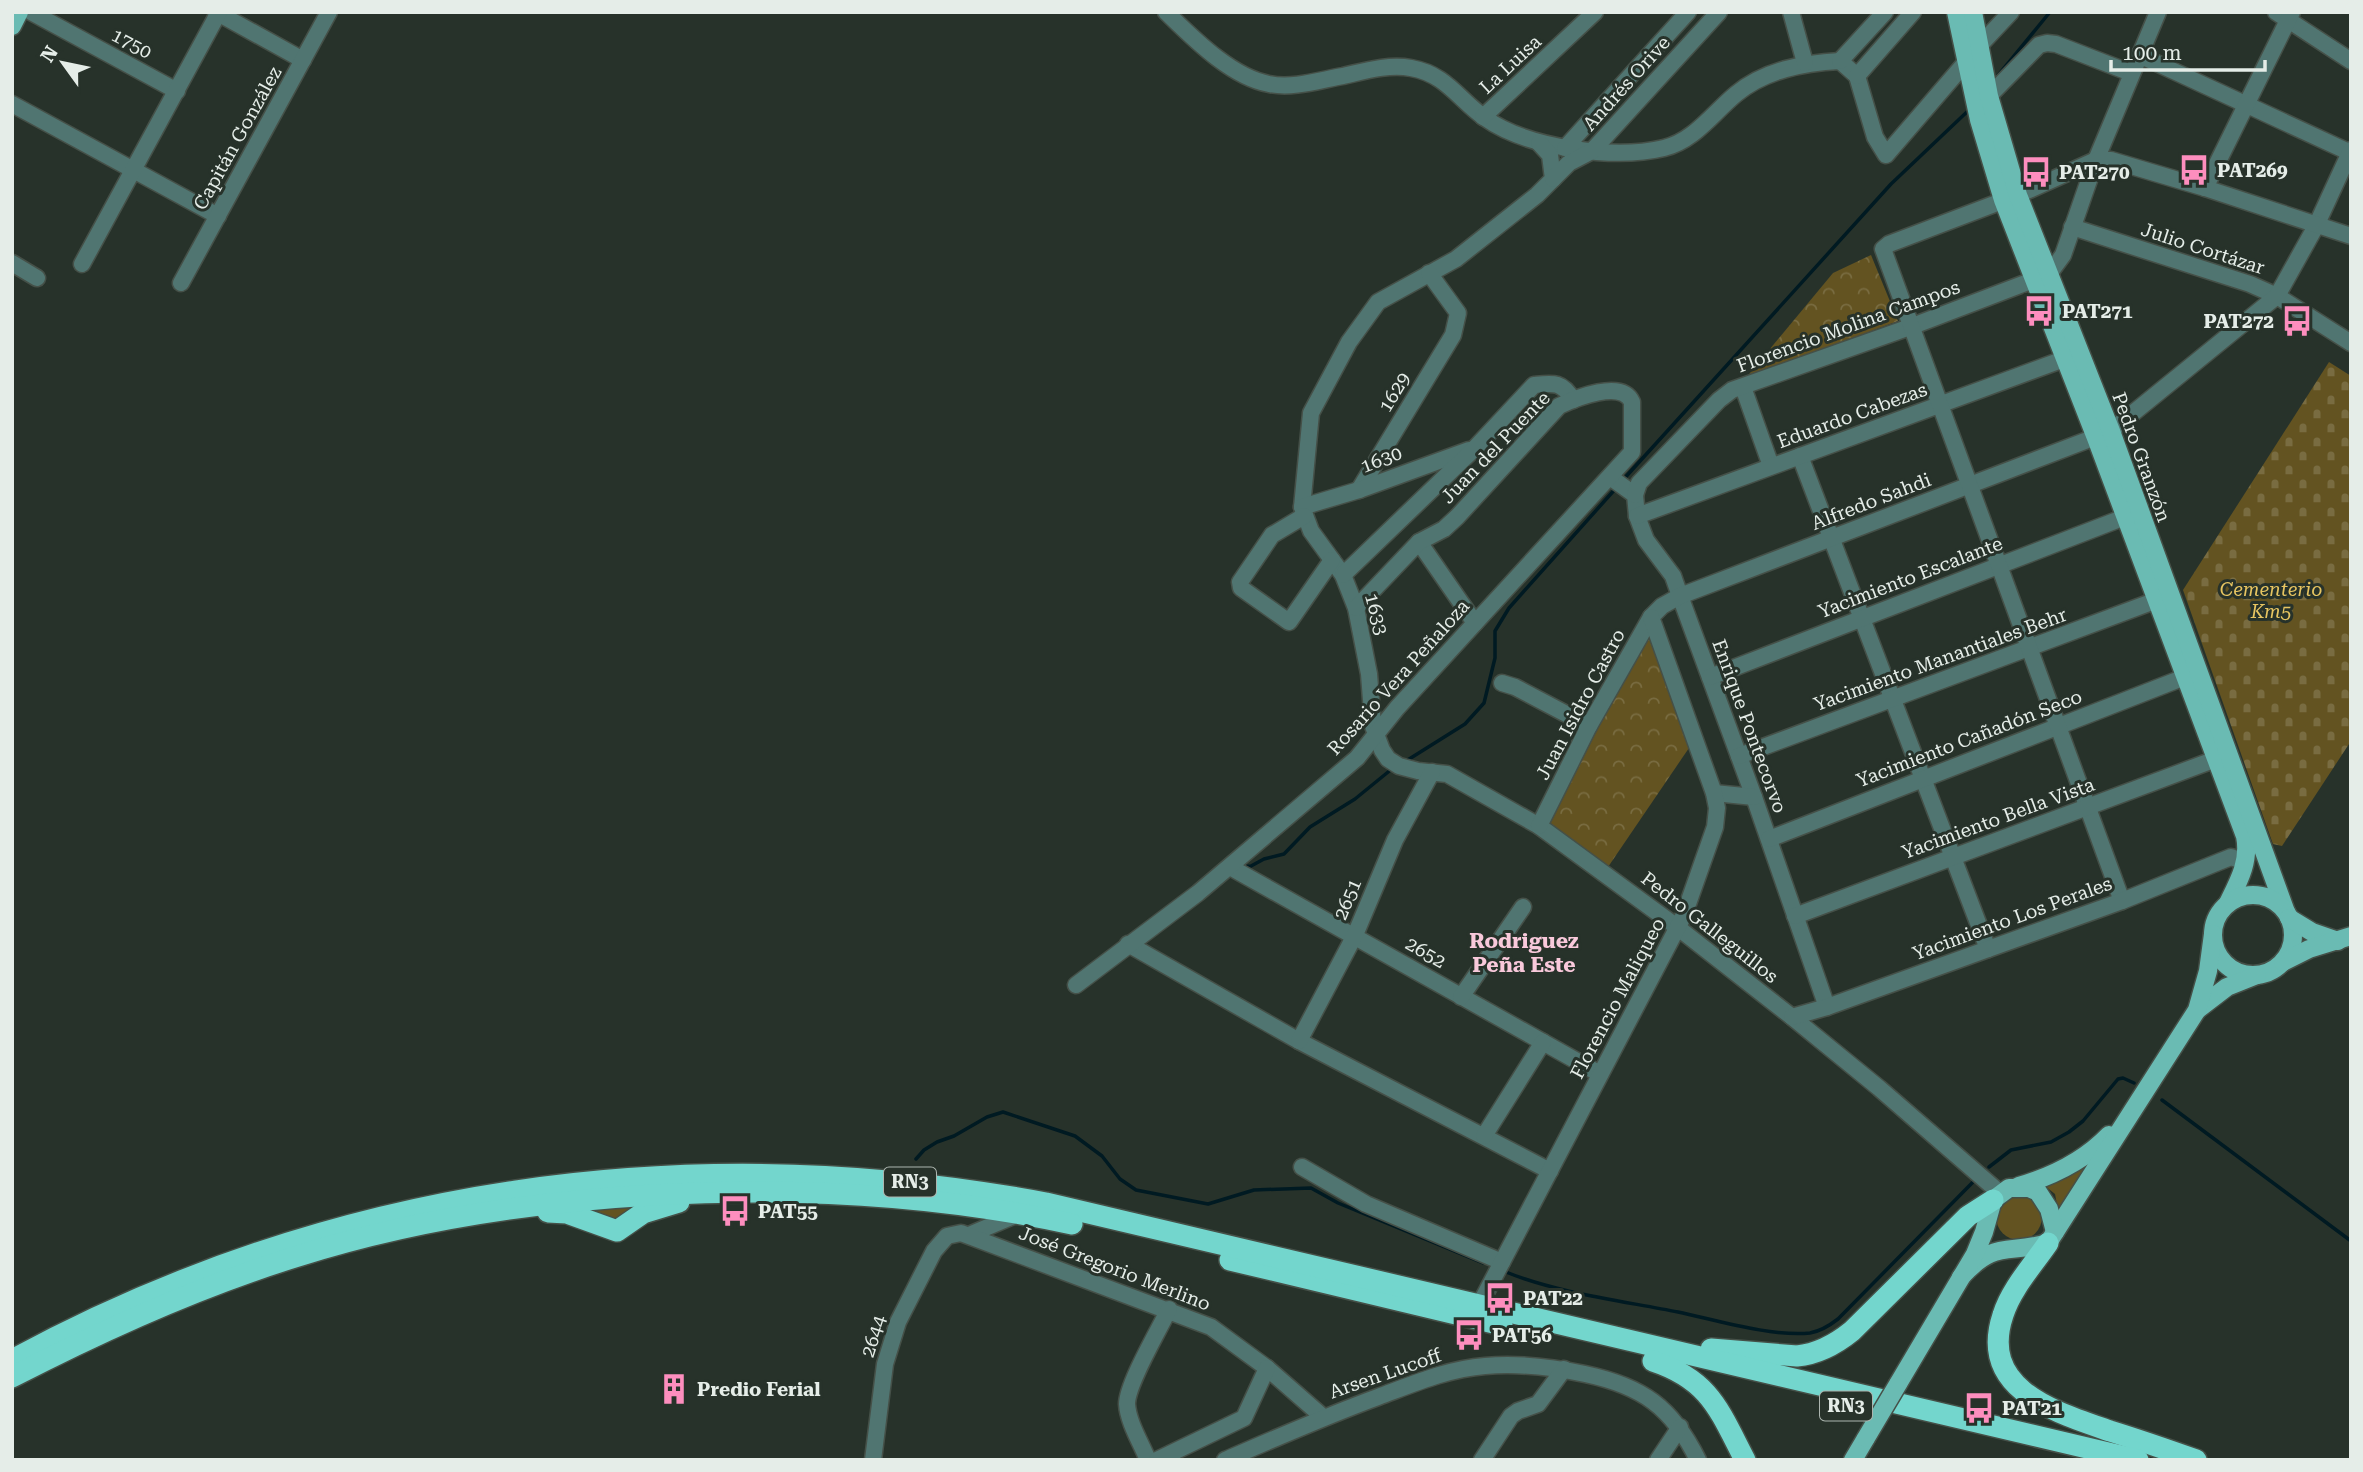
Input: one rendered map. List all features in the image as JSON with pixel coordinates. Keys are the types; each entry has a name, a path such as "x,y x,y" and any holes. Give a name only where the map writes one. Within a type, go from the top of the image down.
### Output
{"highway":[{"name":"RN3","path":"12,1360 75,1327 181,1280 272,1247 344,1225 401,1212 517,1190 620,1178 699,1174 845,1177 999,1194 1134,1223 2138,1460"},
{"path":"508,1208 527,1212 567,1213 617,1231 643,1213 720,1191"},
{"name":"RN3","path":"12,1377 108,1330 169,1304 294,1257 365,1237 508,1208 591,1199 720,1191 856,1194 971,1205 1021,1213 2076,1460"},
{"path":"1636,1343 1791,1356 1824,1349 1852,1331 1963,1220 1980,1207 1994,1204"},
{"path":"2051,1237 2011,1297 2001,1321 1999,1351 2012,1381 2029,1397 2045,1406 2196,1460"},
{"path":"1654,1361 1681,1371 1706,1392 1719,1410 1745,1460"}],"main road":[{"path":"12,26 19,12"},
{"name":"Pedro Granzón","path":"1956,12 1979,120 2287,915"},
{"name":"Pedro Granzón","path":"1973,12 2011,197"},
{"name":"Pedro Granzón","path":"2103,435 2125,517 2245,836 2245,862 2228,903"},
{"path":"1961,1277 1973,1264 1988,1254 2031,1247 2051,1237 2197,1010 2208,971 2219,913 2228,903 2241,896 2262,896 2275,902 2287,915 2312,932 2345,939"},
{"path":"2280,964 2288,953 2292,939 2287,915"},
{"path":"2213,934 2218,955 2227,966 2239,973 2261,974"},
{"path":"2197,1010 2227,987 2261,974 2298,953 2345,939"},
{"path":"1853,1460 1980,1244 1994,1204 2009,1188 2060,1171 2089,1154 2136,1107"},
{"path":"2019,1186 2038,1192 2045,1200 2051,1237"},
{"path":"1994,1204 1996,1238 2004,1245 2014,1248"}],"street":[{"name":"1750","path":"31,12 177,90"},
{"name":"Capitán González","path":"181,283 329,12"},
{"path":"1166,12 1203,47 1225,63 1249,77 1269,84 1293,85 1390,66 1412,68 1443,81 1483,117 1517,136 1565,148 1592,150 1662,149 1680,143 1737,93 1765,76 1805,63 1840,61 1857,76 1875,137 1886,155 1966,62"},
{"name":"La Luisa","path":"1483,117 1595,12"},
{"name":"Andrés Orive","path":"1565,148 1688,12"},
{"name":"Andrés Orive","path":"1303,511 1311,413 1349,342 1366,317 1378,303 1456,258 1482,239 1538,195 1569,163 1592,150 1718,12"},
{"path":"1791,12 1805,63"},
{"path":"1857,76 1913,12"},
{"path":"1980,45 2011,12"},
{"path":"2042,277 2063,255 2096,160 2158,12"},
{"path":"82,264 218,13 303,60"},
{"path":"2205,188 2285,15 2351,61"},
{"path":"1840,61 1877,17"},
{"path":"1989,96 2039,46 2048,43 2131,73"},
{"path":"2139,55 2350,152 2316,226 2277,296"},
{"path":"12,104 218,216"},
{"path":"1539,143 1550,155 1553,179"},
{"path":"2122,901 1882,249 2096,160 2111,160 2205,188 2351,236"},
{"name":"Julio Cortázar","path":"2072,227 2250,284 2277,296 2348,338"},
{"path":"12,263 37,278"},
{"name":"1629","path":"1359,490 1453,335 1458,313 1429,273"},
{"name":"Florencio Molina Campos","path":"1635,495 1639,484 1732,390 2042,277"},
{"name":"Alfredo Sahdi","path":"1657,612 1680,596 2103,435 2277,296"},
{"name":"Eduardo Cabezas","path":"1637,516 2072,355"},
{"name":"Juan del Puente","path":"1343,575 1475,449 1534,385 1559,385 1567,389 1573,400 1559,406 1457,517 1444,529 1419,542 1356,608"},
{"path":"1743,387 1771,466"},
{"name":"Rosario Vera Peñaloza","path":"1076,985 1230,867 1357,758 1396,708 1632,452 1632,402 1629,395 1609,390 1573,400"},
{"name":"1630","path":"1332,560 1289,622 1241,588 1240,582 1272,535 1303,511 1475,449"},
{"path":"1800,456 1988,949"},
{"path":"1609,477 1635,495"},
{"name":"Enrique Pontecorvo","path":"1635,495 1637,516 1646,540 1673,576 1827,1007"},
{"name":"1633","path":"1303,511 1311,531 1343,575 1356,608 1369,674 1373,726 1377,734"},
{"name":"Yacimiento Escalante","path":"1710,677 2125,517"},
{"path":"1419,542 1475,623"},
{"name":"Yacimiento Manantiales Behr","path":"1739,756 2157,600"},
{"name":"Juan Isidro Castro","path":"1539,826 1589,726 1657,612"},
{"name":"Florencio Maliqueo","path":"1480,1304 1677,927 1696,885 1715,827 1717,808 1714,793 1657,612"},
{"name":"Yacimiento Cañadón Seco","path":"1769,839 2185,677"},
{"path":"1502,683 1515,687 1589,726"},
{"name":"Pedro Galleguillos","path":"1377,734 1388,759 1406,769 1447,774 1539,826 1677,927 1879,1088 1994,1204"},
{"name":"Yacimiento Bella Vista","path":"1795,916 2216,759"},
{"name":"2651","path":"1299,1041 1355,935 1395,840 1432,772"},
{"path":"1714,793 1754,797"},
{"name":"Yacimiento Los Perales","path":"1791,1017 1827,1007 2122,901 2231,858 2245,862"},
{"name":"2652","path":"1230,867 1600,1074"},
{"path":"1461,997 1523,907"},
{"path":"1128,944 1299,1041 1550,1171"},
{"path":"1484,1136 1543,1042"},
{"path":"1302,1167 1366,1204 1502,1262"},
{"path":"969,1235 1021,1213"},
{"name":"José Gregorio Merlino","path":"947,1236 961,1233 969,1235 1211,1327 1267,1368 1323,1418"},
{"name":"2644","path":"873,1460 885,1364 891,1342 898,1322 934,1251 947,1236"},
{"path":"1148,1460 1127,1402 1169,1309"},
{"name":"Arsen Lucoff","path":"1225,1460 1323,1418 1428,1378 1466,1368 1513,1364 1564,1369 1618,1381 1640,1391 1664,1409 1680,1427 1698,1460"},
{"path":"1157,1460 1244,1418 1267,1368"},
{"path":"1482,1460 1511,1416 1538,1404 1564,1369"},
{"path":"1658,1460 1680,1427"}],"green space":[{"path":"1871,255 1898,321 1745,379 1833,273"},
{"name":"Cementerio Km5","path":"2329,362 2351,376 2351,741 2282,846 2273,844 2183,590"},
{"path":"1648,631 1691,745 1608,867 1548,824"},
{"path":"2091,1160 2058,1210 2055,1194 2045,1186"},
{"path":"2019,1194 2035,1201 2042,1217 2035,1233 2019,1240 2003,1233 1996,1217 2003,1201"},
{"path":"643,1201 621,1223 604,1217 595,1210"}],"waterway":[{"path":"1995,79 2050,12"},
{"path":"1622,481 1891,184 1970,109"},
{"path":"1406,761 1465,724 1484,703 1495,658 1495,631 1509,608 1617,487"},
{"path":"1241,867 1284,854 1310,827 1355,799 1393,768"},
{"path":"1989,1167 2011,1150 2051,1142 2069,1132 2083,1121 2118,1079 2123,1078 2134,1083"},
{"path":"2162,1100 2351,1241"},
{"path":"916,1159 937,1142 1003,1112 1075,1136 1102,1156 1120,1179 1136,1190 1208,1204 1254,1190 1311,1188 1338,1203 1483,1263"},
{"path":"1506,1272 1568,1291 1744,1327 1779,1333 1810,1333 1825,1328 1838,1319 1973,1182"}],"place":[{"name":"PAT269","path":"2194,170"},
{"name":"PAT270","path":"2036,172"},
{"name":"PAT271","path":"2039,311"},
{"name":"PAT272","path":"2297,321"},
{"name":"PAT55","path":"735,1211"},
{"name":"PAT22","path":"1500,1298"},
{"name":"PAT56","path":"1469,1335"},
{"name":"Predio Ferial","path":"674,1389"},
{"name":"PAT21","path":"1979,1408"}],"district":[{"name":"Rodriguez Peña Este","path":"1524,953"}]}
